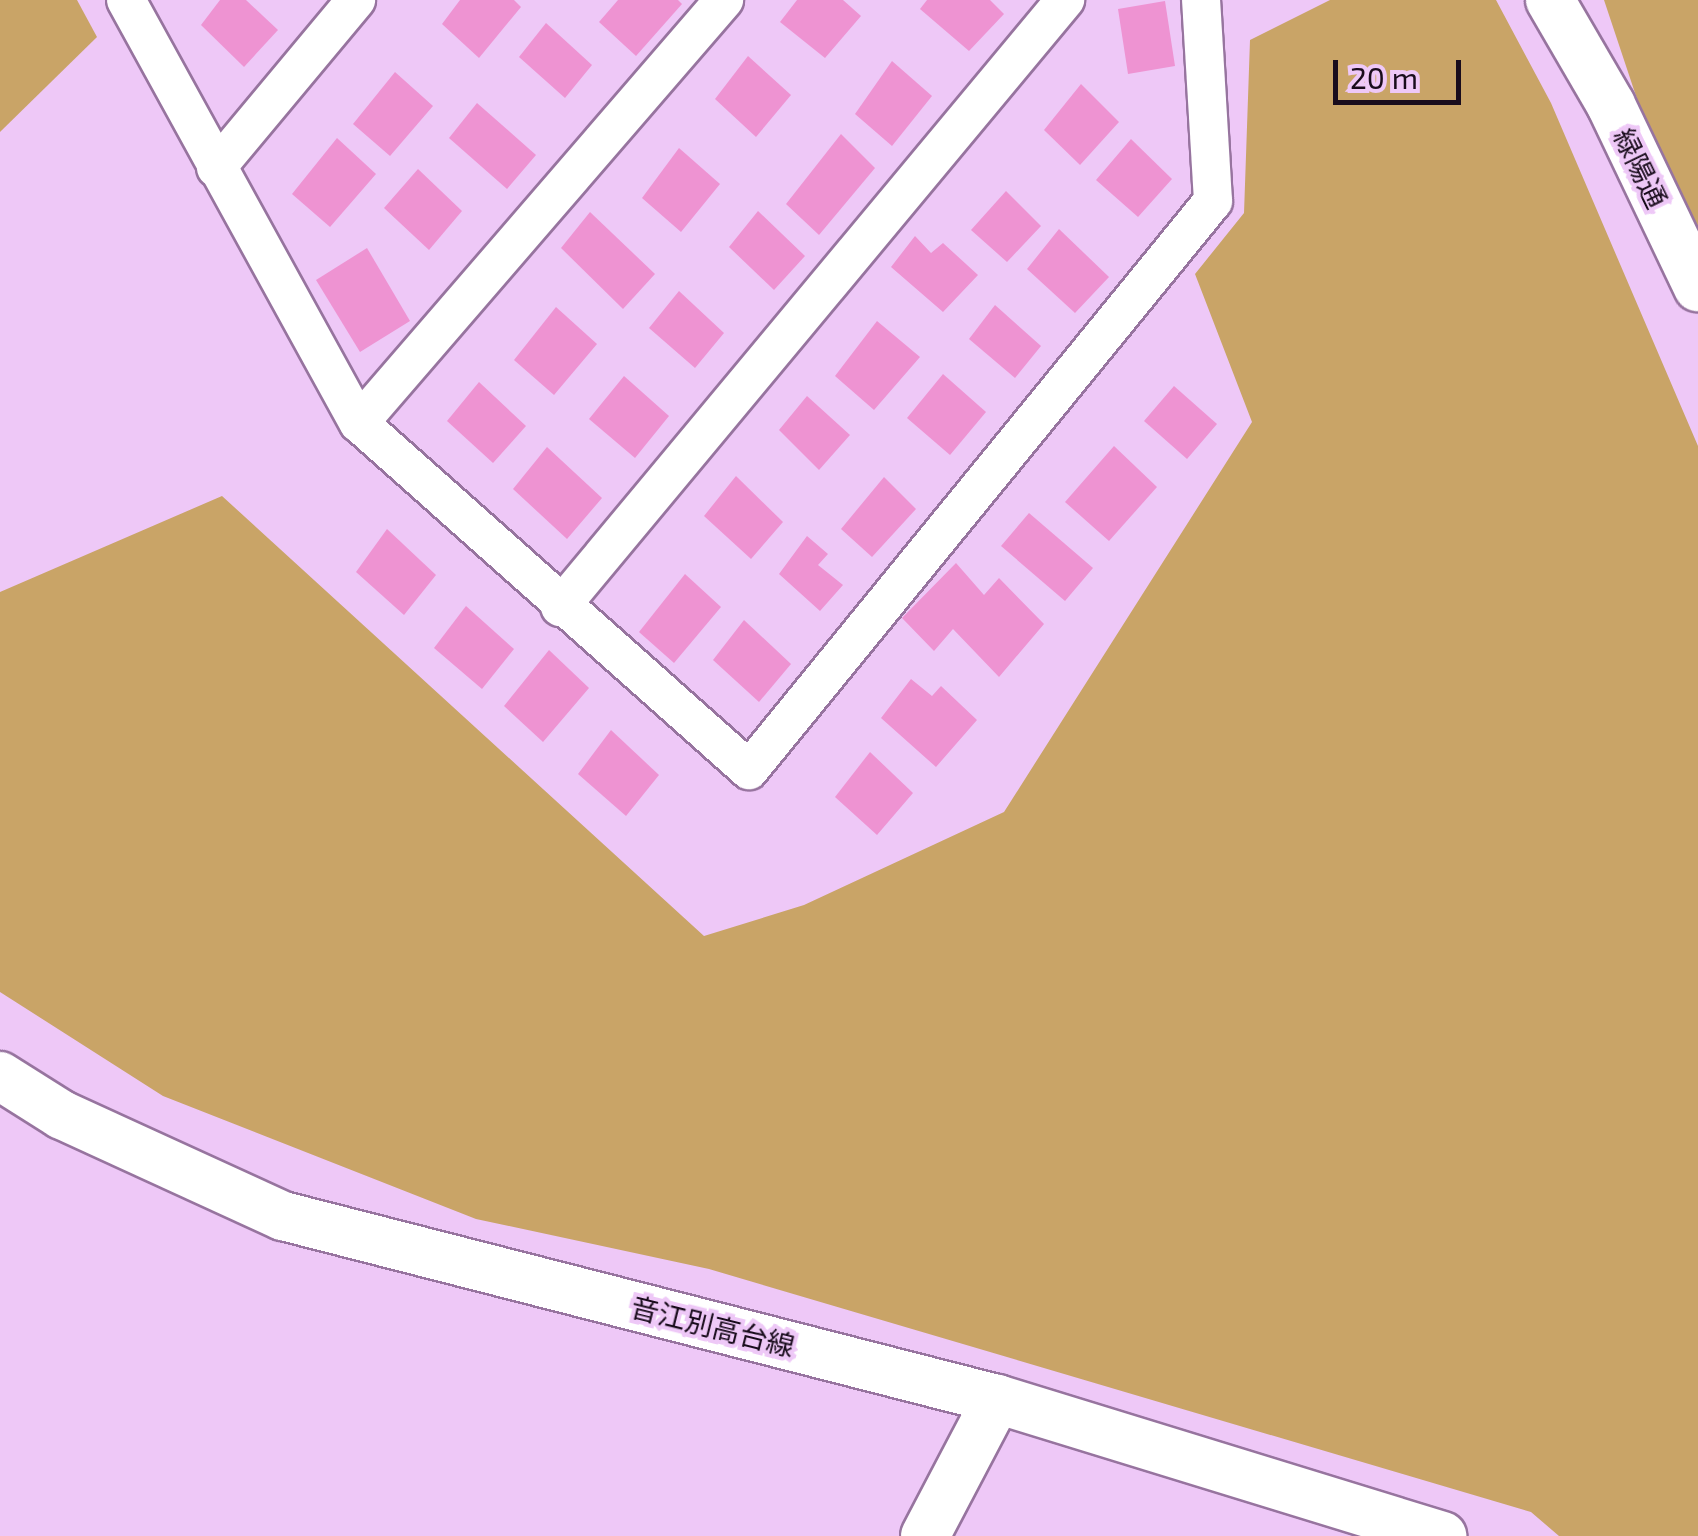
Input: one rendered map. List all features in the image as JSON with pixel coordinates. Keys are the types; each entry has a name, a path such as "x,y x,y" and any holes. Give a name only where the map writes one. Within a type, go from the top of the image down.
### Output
{"street":[{"path":"126,0 359,423 560,608 749,770 1213,201 1201,0"},
{"path":"216,168 356,0"},
{"path":"359,423 724,0"},
{"path":"560,608 1065,0"},
{"name":"緑陽通","path":"1550,0 1611,105 1698,287"},
{"name":"音江別高台線","path":"0,1076 62,1114 283,1216 998,1399 1442,1536"},
{"path":"926,1536 998,1399"}],"shaded area":[{"path":"0,0 77,0 97,37 0,132"},
{"path":"1330,0 1496,0 1551,103 1698,446 1698,1536 1559,1536 1531,1512 709,1269 476,1219 163,1096 0,992 0,592 222,496 704,936 804,905 1004,812 1252,422 1195,274 1244,213 1250,40"},
{"path":"1604,0 1698,0 1698,282"}],"building":[{"path":"220,0 246,0 278,30 244,67 201,25"},
{"path":"460,0 514,0 521,7 479,58 442,24"},
{"path":"618,0 678,0 682,4 636,56 599,22"},
{"path":"797,0 843,0 861,16 825,58 780,22"},
{"path":"927,0 990,0 1004,14 969,51 920,9"},
{"path":"1165,1 1175,66 1128,74 1118,9"},
{"path":"546,23 592,65 565,98 519,57"},
{"path":"748,56 791,95 756,137 715,99"},
{"path":"892,61 932,96 892,146 855,114"},
{"path":"395,72 433,106 390,156 353,124"},
{"path":"1081,84 1119,122 1080,165 1044,130"},
{"path":"477,103 536,155 507,189 449,138"},
{"path":"841,134 875,168 819,235 786,204"},
{"path":"337,138 376,174 330,227 292,194"},
{"path":"1131,139 1172,179 1138,217 1096,180"},
{"path":"679,148 720,184 681,232 642,198"},
{"path":"418,169 462,211 429,250 384,208"},
{"path":"1006,191 1041,226 1007,262 971,230"},
{"path":"758,211 805,256 774,290 729,247"},
{"path":"590,212 655,274 623,309 561,248"},
{"path":"1059,229 1109,277 1075,313 1027,269"},
{"path":"915,236 931,253 943,243 978,275 943,312 891,267"},
{"path":"367,248 410,321 360,352 316,280"},
{"path":"679,291 724,333 695,368 649,328"},
{"path":"995,305 1041,346 1015,378 969,339"},
{"path":"556,307 597,344 554,395 514,360"},
{"path":"877,321 920,357 874,410 835,376"},
{"path":"943,374 986,412 950,455 907,418"},
{"path":"624,376 669,416 635,458 589,419"},
{"path":"479,382 526,426 493,463 447,421"},
{"path":"1174,386 1217,424 1187,459 1144,421"},
{"path":"807,396 850,435 819,470 779,430"},
{"path":"1114,446 1157,487 1109,541 1065,502"},
{"path":"547,447 602,498 567,539 513,489"},
{"path":"736,476 783,522 751,559 704,516"},
{"path":"884,477 916,509 872,557 841,529"},
{"path":"1029,513 1093,568 1065,601 1001,546"},
{"path":"387,529 436,575 404,615 356,572"},
{"path":"807,536 828,554 818,565 843,585 820,611 779,574"},
{"path":"956,563 984,595 999,578 1044,624 999,677 953,629 934,651 902,618"},
{"path":"685,574 721,607 674,663 639,632"},
{"path":"466,606 514,649 482,689 434,648"},
{"path":"744,620 791,664 759,702 713,660"},
{"path":"549,650 589,688 543,742 504,706"},
{"path":"911,679 932,696 941,686 977,720 936,767 881,718"},
{"path":"611,730 659,775 626,816 578,774"},
{"path":"870,752 913,793 877,835 835,797"}]}
